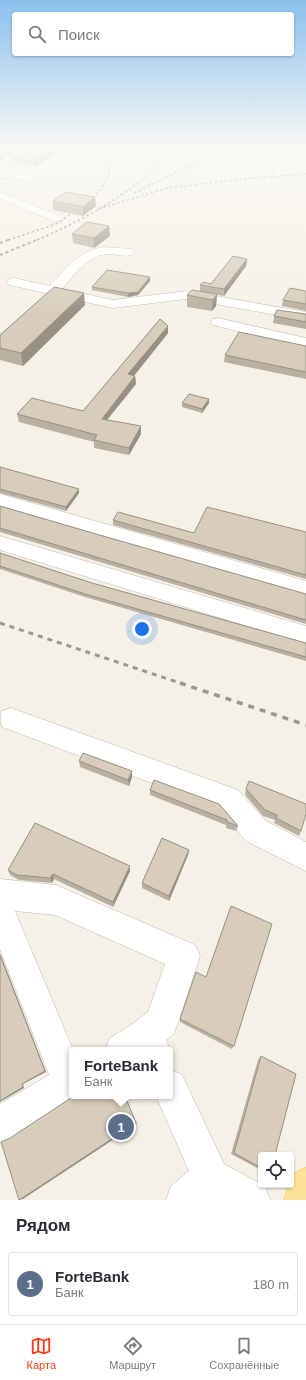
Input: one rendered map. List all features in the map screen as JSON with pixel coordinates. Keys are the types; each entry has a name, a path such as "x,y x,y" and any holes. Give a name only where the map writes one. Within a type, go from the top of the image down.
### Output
{"main road":[{"path":"302,1200 306,1187"}],"street":[{"path":"22,204 58,219"},
{"path":"54,290 87,255 103,251 128,252"},
{"path":"14,282 113,304 124,304 176,295 186,295 306,316"},
{"path":"218,322 306,343"},
{"path":"0,501 306,589"},
{"path":"0,543 306,635"},
{"path":"11,719 228,800 256,831 306,858"},
{"path":"0,894 56,900 184,956 161,1024 140,1045"},
{"path":"0,910 69,1079"},
{"path":"0,1125 69,1082"},
{"path":"172,1099 192,1194 251,1200"}],"building":[{"path":"68,204 87,204 83,207"},
{"path":"87,222 109,226 94,238 72,234"},
{"path":"233,256 247,259 224,289 200,285 203,282 211,284"},
{"path":"107,270 150,277 138,292 128,293 92,287"},
{"path":"54,287 84,293 21,353 0,348 0,335"},
{"path":"290,288 306,291 306,304 283,300"},
{"path":"192,290 217,294 213,300 187,295"},
{"path":"277,310 306,314 306,322 274,316"},
{"path":"160,319 168,326 128,374 135,376 102,419 141,426 129,448 94,440 97,435 17,414 32,398 83,411"},
{"path":"239,332 306,346 306,372 225,355"},
{"path":"189,394 209,399 202,409 182,403"},
{"path":"0,467 79,489 66,507 0,489"},
{"path":"0,506 306,594 306,620 0,528"},
{"path":"207,507 306,532 306,575 113,520 118,512 194,533"},
{"path":"0,553 92,583 306,643 306,657 85,594 0,566"},
{"path":"83,753 132,771 128,780 79,761"},
{"path":"154,780 219,804 238,826 227,822 227,820 150,790"},
{"path":"249,781 306,804 306,814 301,831 276,818 277,815 265,810 246,789"},
{"path":"35,823 130,866 113,902 53,874 50,878 17,875 8,870"},
{"path":"162,838 189,850 169,896 142,883"},
{"path":"231,906 272,924 234,1046 180,1019 196,972 206,977"},
{"path":"0,955 45,1071 22,1084 23,1087 0,1101"},
{"path":"261,1056 296,1074 276,1152 258,1152 258,1166 234,1153"},
{"path":"69,1099 126,1099 136,1123 19,1200 1,1142 10,1138"}],"railway":[{"path":"11,239 56,224 85,204"},
{"path":"101,208 107,204"},
{"path":"101,208 115,204"},
{"path":"37,240 76,222 101,208"},
{"path":"0,243 11,239"},
{"path":"0,255 39,239"},
{"path":"0,623 306,725"}],"place":[{"name":"ForteBank","path":"121,1127"}]}
